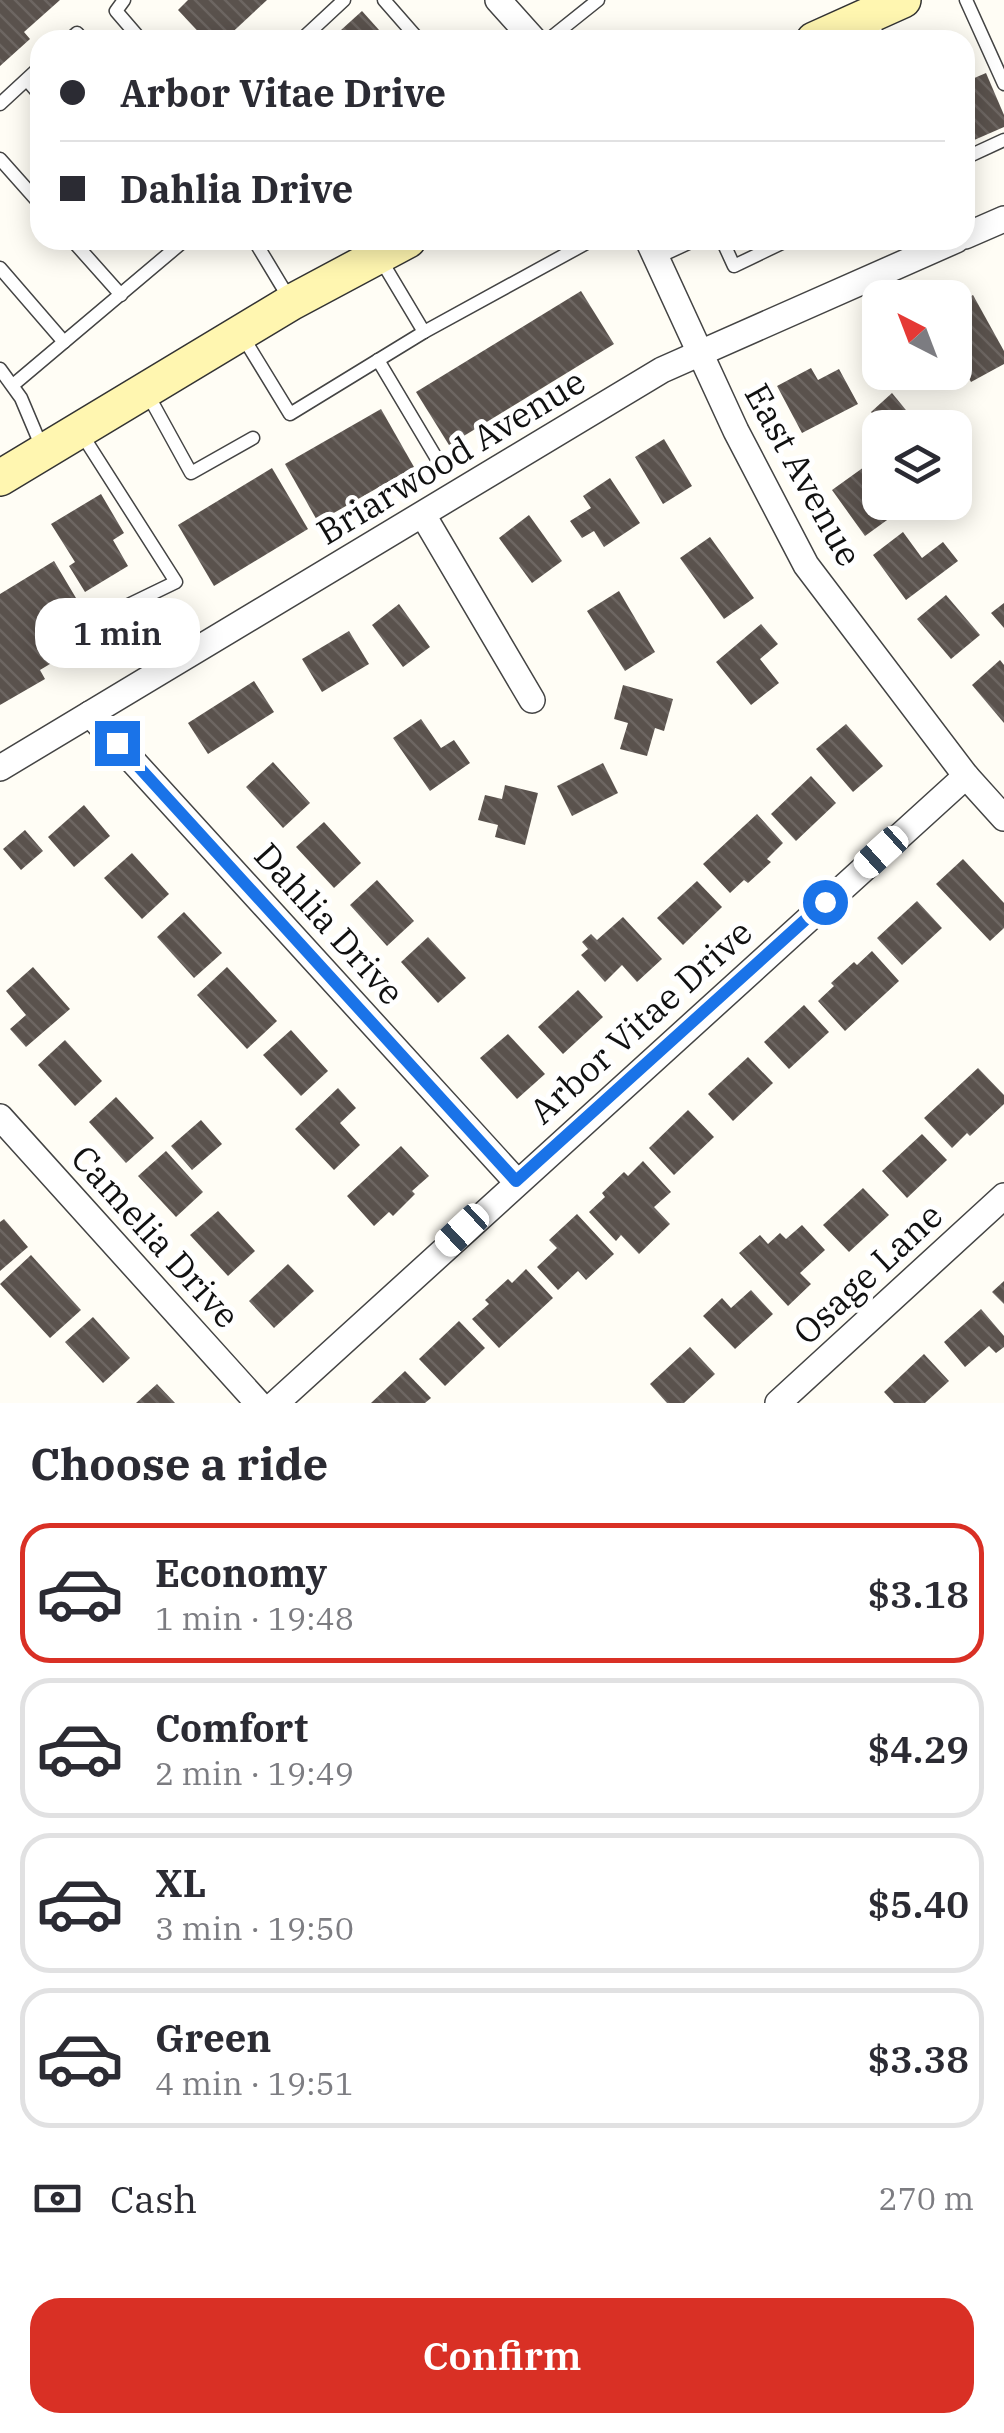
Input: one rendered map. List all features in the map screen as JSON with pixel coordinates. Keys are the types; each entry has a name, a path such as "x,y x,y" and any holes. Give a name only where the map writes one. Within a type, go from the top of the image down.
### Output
{"main road":[{"path":"861,23 904,0"},
{"path":"0,478 378,250"}],"street":[{"path":"498,0 525,30"},
{"path":"975,232 1004,219"},
{"name":"East Avenue","path":"652,250 736,431 806,564 966,776 1004,818"},
{"name":"Briarwood Avenue","path":"0,768 662,370 933,250"},
{"path":"423,515 532,700"},
{"name":"Dahlia Drive","path":"90,714 516,1181"},
{"name":"Arbor Vitae Drive","path":"276,1403 966,776"},
{"name":"Camelia Drive","path":"0,1117 258,1403"},
{"name":"Osage Lane","path":"778,1403 1004,1196"}],"lane":[{"path":"124,0 116,11 132,30"},
{"path":"312,30 344,0"},
{"path":"384,0 410,30"},
{"path":"560,30 598,0"},
{"path":"966,0 1004,84"},
{"path":"0,104 30,76"},
{"path":"26,80 30,84"},
{"path":"975,153 1004,140"},
{"path":"0,159 30,193"},
{"path":"81,250 121,294"},
{"path":"13,385 169,250"},
{"path":"260,250 292,302"},
{"path":"387,250 424,332"},
{"path":"240,334 290,414 424,332 574,250"},
{"path":"727,250 734,266 767,250"},
{"path":"0,268 64,342"},
{"path":"378,360 437,459"},
{"path":"0,369 13,385 44,452"},
{"path":"146,391 191,473 253,438"},
{"path":"79,431 176,582 114,612"}],"building":[{"path":"0,0 60,0 24,32 30,39 0,66"},
{"path":"188,0 267,0 235,30 197,30 178,10"},
{"path":"362,11 379,30 341,30"},
{"path":"986,73 1004,115 1004,127 975,140 975,78"},
{"path":"581,291 614,344 449,445 416,392"},
{"path":"972,296 1004,351 1004,364 972,381"},
{"path":"811,368 818,380 839,369 858,404 802,433 777,386"},
{"path":"892,393 906,410 873,410"},
{"path":"381,409 414,467 318,522 285,464"},
{"path":"664,439 692,486 663,504 635,457"},
{"path":"272,468 308,529 214,586 178,525"},
{"path":"862,468 862,520 887,520 865,536 832,490"},
{"path":"610,478 640,523 604,547 594,531 582,538 570,521 591,508 583,496"},
{"path":"101,494 124,533 113,540 128,566 85,592 69,566 75,562 51,524"},
{"path":"529,515 562,561 532,583 499,538"},
{"path":"903,532 922,558 943,542 958,561 906,600 873,555"},
{"path":"710,537 754,598 724,619 680,558"},
{"path":"54,561 98,635 40,670 45,679 0,705 0,594"},
{"path":"619,591 655,652 625,671 587,611"},
{"path":"946,595 980,635 951,659 917,619"},
{"path":"1004,603 1004,628 991,613"},
{"path":"399,604 430,647 403,667 372,625"},
{"path":"761,624 778,644 760,659 779,683 751,705 716,662"},
{"path":"349,631 369,664 322,692 302,659"},
{"path":"1000,660 1004,665 1004,723 972,685"},
{"path":"254,681 274,712 208,754 188,723"},
{"path":"623,685 673,699 664,731 655,728 647,756 620,749 628,723 614,719"},
{"path":"421,719 441,748 454,740 470,763 430,791 393,738"},
{"path":"846,724 883,766 853,792 816,749"},
{"path":"273,762 310,803 283,828 246,787"},
{"path":"603,763 618,793 572,816 557,786"},
{"path":"811,776 836,803 796,841 771,814"},
{"path":"505,785 538,793 525,845 495,837 498,825 478,820 485,795 502,799"},
{"path":"84,805 110,836 74,867 48,837"},
{"path":"757,814 783,843 767,859 771,862 730,893 703,864"},
{"path":"324,822 361,863 334,888 296,847"},
{"path":"25,830 43,851 21,870 3,849"},
{"path":"132,853 169,894 142,919 104,878"},
{"path":"963,859 1004,903 1004,928 990,941 936,884"},
{"path":"377,880 414,921 387,946 350,905"},
{"path":"697,881 722,907 683,945 657,918"},
{"path":"917,901 942,928 902,965 877,938"},
{"path":"184,912 222,953 194,978 157,937"},
{"path":"623,917 662,959 637,982 622,965 605,982 581,955 588,949 582,942 591,934 597,940"},
{"path":"428,937 466,978 438,1003 401,962"},
{"path":"872,951 899,981 845,1031 818,1001 834,986 831,983"},
{"path":"33,967 70,1009 26,1047 10,1029 26,1015 6,991"},
{"path":"227,967 277,1021 247,1049 197,995"},
{"path":"578,990 603,1017 563,1054 538,1027"},
{"path":"804,1005 829,1032 789,1069 764,1042"},
{"path":"291,1030 328,1071 301,1096 263,1055"},
{"path":"508,1034 545,1074 517,1099 480,1058"},
{"path":"65,1040 102,1081 75,1106 38,1065"},
{"path":"748,1057 773,1083 733,1121 708,1094"},
{"path":"978,1068 1004,1095 1004,1104 952,1148 924,1118"},
{"path":"338,1088 356,1108 340,1123 360,1145 334,1170 295,1129"},
{"path":"116,1097 154,1138 126,1163 89,1122"},
{"path":"688,1110 714,1137 674,1175 649,1148"},
{"path":"201,1120 222,1144 192,1170 171,1146"},
{"path":"922,1134 947,1160 907,1198 882,1171"},
{"path":"401,1146 429,1176 393,1216 389,1212 374,1226 347,1196"},
{"path":"166,1151 203,1192 176,1217 138,1176"},
{"path":"643,1161 671,1192 654,1207 670,1224 639,1254 621,1235 616,1241 589,1212 624,1172 628,1176"},
{"path":"863,1188 889,1215 849,1252 823,1225"},
{"path":"218,1211 255,1251 228,1276 190,1235"},
{"path":"577,1214 614,1254 586,1280 578,1271 558,1290 537,1267 557,1248 549,1240"},
{"path":"4,1219 28,1247 0,1271 0,1222"},
{"path":"802,1225 825,1250 800,1273 811,1284 788,1306 739,1253 760,1235 768,1244 780,1233 786,1239"},
{"path":"31,1255 81,1310 50,1338 0,1284"},
{"path":"288,1264 314,1291 274,1328 249,1301"},
{"path":"526,1269 553,1298 499,1348 472,1319 489,1304 485,1300"},
{"path":"1004,1281 1004,1304 992,1292"},
{"path":"751,1290 773,1314 735,1349 703,1316 722,1298 731,1308"},
{"path":"981,1309 1004,1336 1004,1347 996,1353 989,1346 965,1367 944,1342"},
{"path":"93,1317 130,1358 103,1383 65,1342"},
{"path":"459,1321 485,1348 445,1386 419,1359"},
{"path":"690,1347 715,1374 684,1403 667,1403 650,1384"},
{"path":"924,1354 949,1381 925,1403 894,1403 884,1392"},
{"path":"405,1371 431,1398 425,1403 371,1403"},
{"path":"157,1384 175,1403 136,1403"}],"route":[{"path":"117,743 516,1181 825,902"}]}
